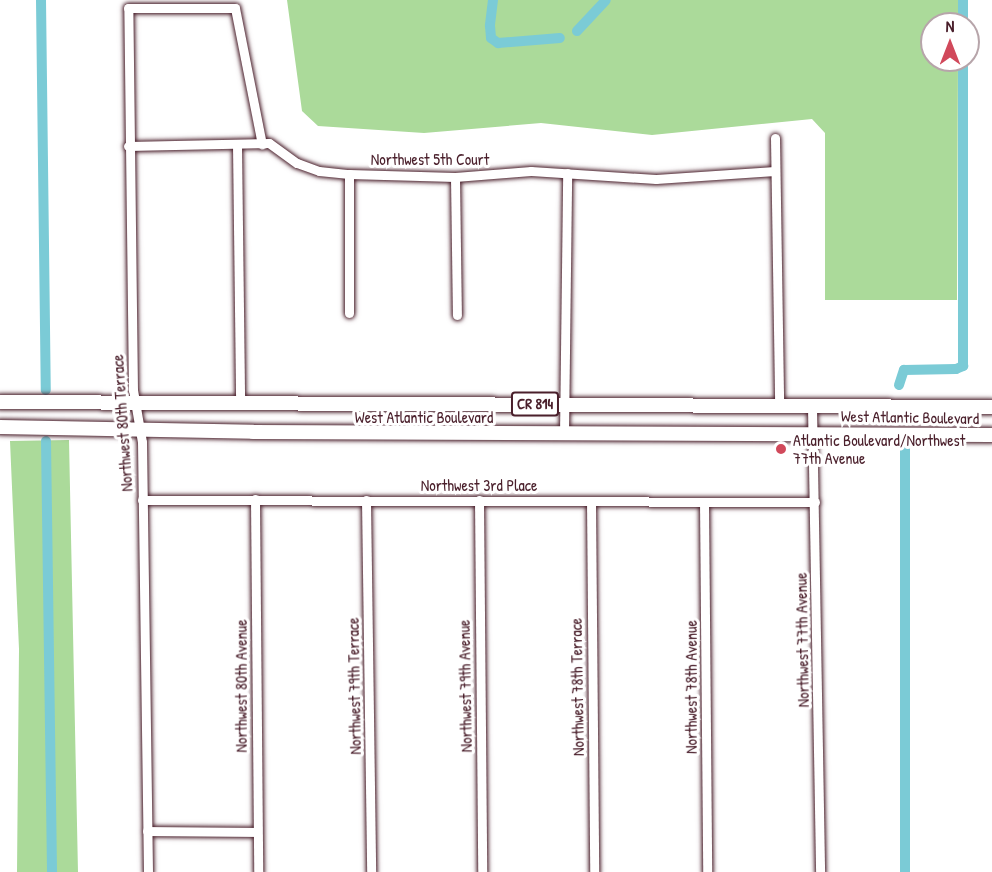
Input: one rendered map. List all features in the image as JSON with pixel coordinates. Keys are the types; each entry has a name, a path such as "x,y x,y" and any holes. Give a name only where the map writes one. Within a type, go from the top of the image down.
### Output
{"main road":[{"name":"West Atlantic Boulevard","path":"0,402 992,407"},
{"name":"West Atlantic Boulevard","path":"0,427 564,434 992,435"}],"street":[{"name":"Northwest 80th Terrace","path":"148,872 142,500 139,430 134,404 128,146 128,8 235,8 262,144"},
{"path":"775,138 779,406"},
{"name":"Northwest 5th Court","path":"128,146 269,143 297,163 319,171 349,174 455,177 531,171 656,178 776,171"},
{"path":"237,145 240,405"},
{"path":"564,434 567,173"},
{"path":"349,174 349,313"},
{"path":"455,177 457,315"},
{"name":"Northwest 77th Avenue","path":"812,407 820,872"},
{"name":"Northwest 80th Avenue","path":"255,499 258,872"},
{"name":"Northwest 3rd Place","path":"142,500 815,502"},
{"name":"Northwest 79th Terrace","path":"366,500 371,872"},
{"name":"Northwest 79th Avenue","path":"478,500 482,872"},
{"name":"Northwest 78th Terrace","path":"591,501 594,872"},
{"name":"Northwest 78th Avenue","path":"704,502 707,872"},
{"path":"147,831 257,832"}],"green space":[{"path":"287,0 959,0 959,12 920,12 920,72 958,72 957,300 825,300 825,133 812,119 652,135 541,123 424,133 318,126 302,111"},
{"path":"69,440 78,872 17,872 19,649 10,441"}],"waterway":[{"path":"41,0 46,390"},
{"path":"493,0 491,38 498,43 560,38"},
{"path":"577,31 606,0"},
{"path":"963,0 963,12"},
{"path":"899,385 904,370 956,369 963,366 963,72"},
{"path":"46,441 52,872"},
{"path":"905,448 905,872"}],"place":[{"name":"Atlantic Boulevard/Northwest 77th Avenue","path":"781,449"}]}
